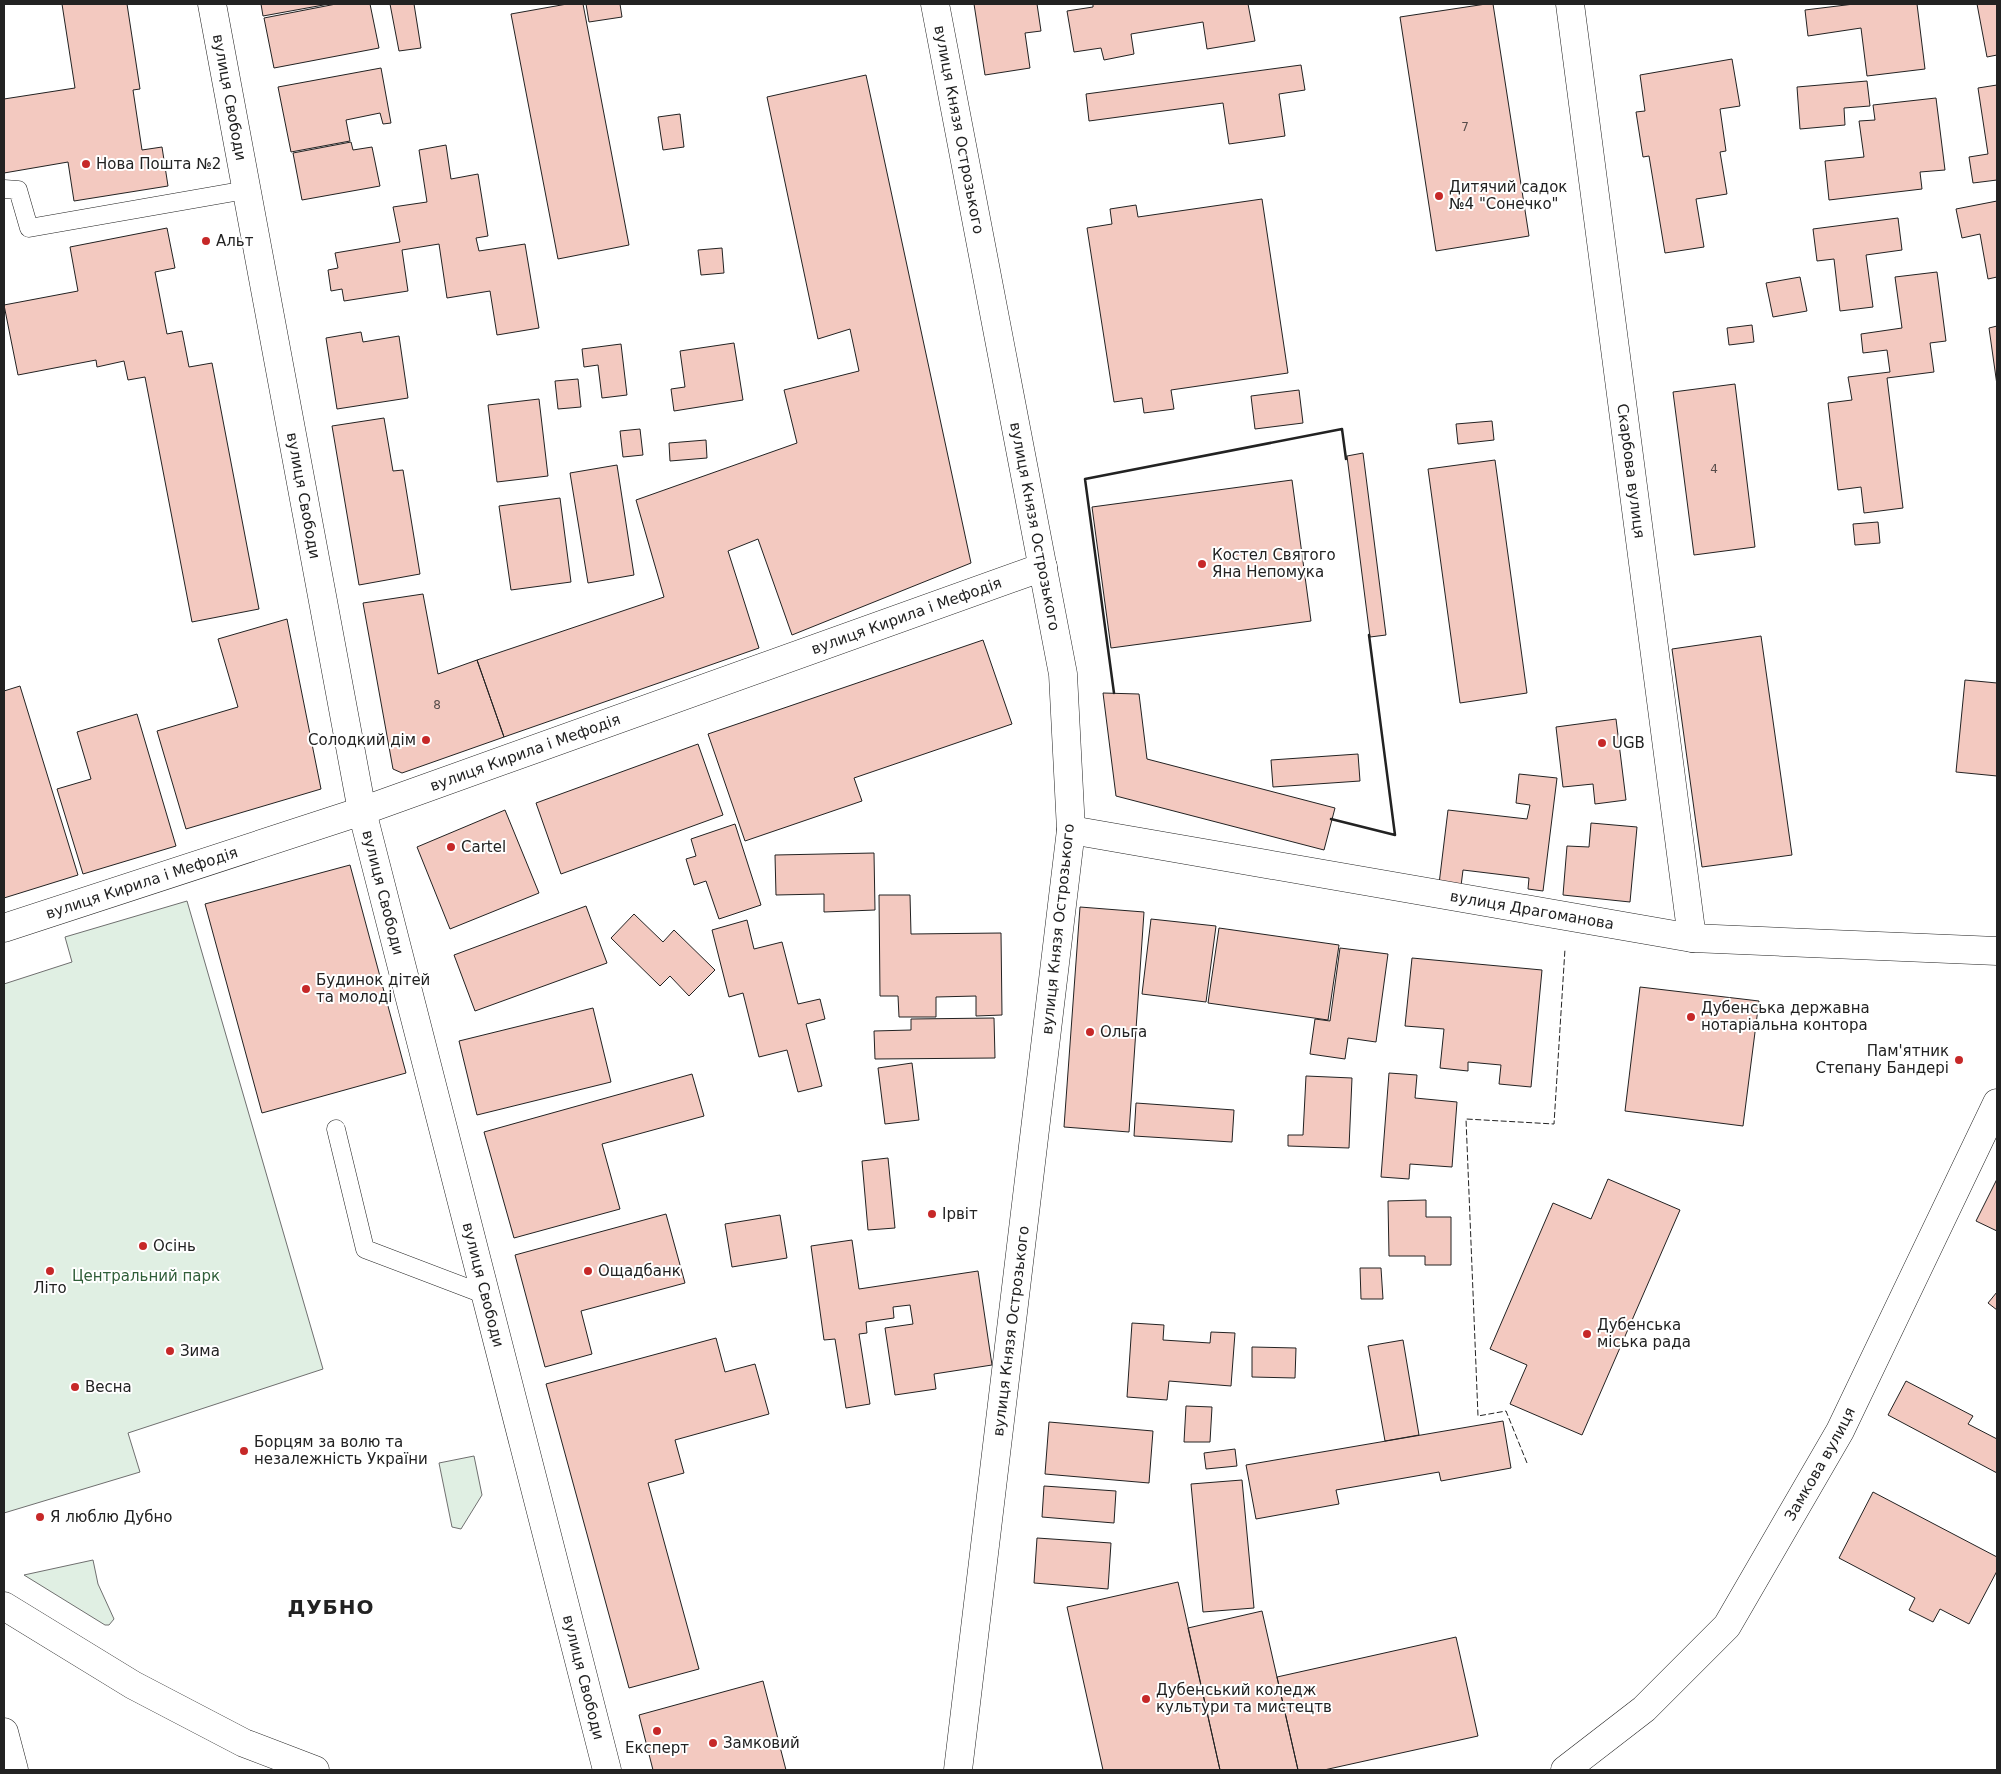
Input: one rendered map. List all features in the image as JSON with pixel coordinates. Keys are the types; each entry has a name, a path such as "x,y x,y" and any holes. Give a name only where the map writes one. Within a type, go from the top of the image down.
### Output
{"street":[{"name":"вулиця Свободи","path":"212,4 362,811 607,1770"},
{"name":"вулиця Князя Острозького","path":"935,4 1063,674 1070,830 958,1770"},
{"name":"Скарбова вулиця","path":"1570,4 1692,938"},
{"name":"вулиця Кирила і Мефодія","path":"4,928 362,811 1043,567"},
{"name":"вулиця Драгоманова","path":"1070,830 1692,938 1997,951"},
{"name":"Замкова вулиця","path":"1565,1770 1644,1709 1727,1626 1840,1431 1997,1103"},
{"path":"4,1606 133,1685 244,1743 314,1770"},
{"path":"4,1732 14,1770"}],"lane":[{"path":"4,189 18,190 29,228 246,190"},
{"path":"336,1129 365,1249 486,1295"}],"green space":[{"name":"Центральний парк","path":"187,901 323,1369 128,1433 140,1472 4,1513 4,984 72,962 65,937"},
{"path":"474,1456 482,1495 461,1529 452,1527 439,1463"},
{"path":"93,1560 98,1584 114,1619 109,1625 105,1625 24,1575"}],"building":[{"path":"62,4 127,4 140,89 133,90 142,150 162,147 168,186 74,201 68,162 4,173 4,99 75,88"},
{"path":"261,4 329,4 263,16"},
{"path":"336,4 370,4 379,48 274,68 264,18"},
{"path":"390,4 414,4 421,48 399,51"},
{"path":"567,4 583,4 629,245 558,259 511,14"},
{"path":"586,4 620,4 622,17 589,22"},
{"path":"974,4 1037,4 1041,31 1025,33 1030,68 985,75"},
{"path":"1093,4 1248,4 1255,41 1207,49 1203,22 1131,34 1134,54 1104,60 1101,48 1074,52 1067,11 1093,7"},
{"path":"1493,4 1529,236 1436,251 1400,17"},
{"path":"1854,4 1917,4 1925,69 1867,76 1861,28 1808,36 1805,10"},
{"path":"1977,4 1997,4 1997,55 1987,57"},
{"path":"1732,59 1740,106 1720,109 1726,151 1720,152 1727,194 1696,199 1704,247 1665,253 1649,156 1643,157 1636,112 1645,111 1640,75"},
{"path":"1301,65 1305,90 1279,94 1285,136 1229,144 1223,103 1089,121 1086,94"},
{"path":"381,68 391,123 383,124 380,113 346,120 350,141 291,152 278,87"},
{"path":"866,75 971,563 792,635 758,539 728,551 759,648 504,737 477,660 664,597 636,500 797,443 784,390 859,371 850,329 818,339 767,97"},
{"path":"1867,81 1870,106 1844,108 1845,125 1800,129 1797,87"},
{"path":"1997,85 1997,180 1973,183 1969,157 1988,154 1978,88"},
{"path":"1936,98 1945,170 1920,172 1922,189 1829,200 1825,161 1864,157 1859,121 1875,120 1873,105"},
{"path":"680,114 684,147 663,150 658,117"},
{"path":"351,142 353,150 372,147 380,186 302,200 293,153"},
{"path":"446,145 451,179 478,174 488,236 476,238 479,251 525,244 539,328 497,335 490,291 447,298 439,244 402,250 408,291 344,301 342,289 331,291 328,270 338,268 335,253 400,242 393,207 427,202 419,150"},
{"path":"1262,199 1288,373 1171,390 1174,409 1144,413 1142,398 1114,402 1087,228 1112,224 1110,209 1136,205 1138,217"},
{"path":"1997,201 1997,277 1988,279 1980,234 1962,238 1956,209"},
{"path":"1898,218 1902,250 1866,255 1873,307 1840,311 1834,259 1817,261 1813,229"},
{"path":"167,228 175,268 155,272 167,334 182,331 189,367 212,363 259,609 192,622 145,377 128,380 124,361 97,367 96,360 18,375 4,305 78,291 70,247"},
{"path":"722,248 724,273 701,275 698,250"},
{"path":"1937,272 1946,341 1930,343 1934,372 1887,378 1903,508 1864,513 1861,487 1838,490 1828,403 1852,400 1848,377 1890,372 1887,350 1863,353 1861,334 1902,328 1895,277"},
{"path":"1800,277 1807,311 1773,317 1766,283"},
{"path":"1752,325 1754,342 1729,345 1727,328"},
{"path":"1997,326 1997,385 1989,328"},
{"path":"361,332 363,342 399,336 408,398 337,409 326,338"},
{"path":"734,343 743,400 674,411 671,389 685,387 680,351"},
{"path":"621,344 627,395 602,398 598,365 584,367 582,349"},
{"path":"578,379 581,407 558,409 555,381"},
{"path":"1735,384 1755,547 1694,555 1673,392"},
{"path":"1299,390 1303,423 1255,429 1251,396"},
{"path":"539,399 548,476 497,482 488,405"},
{"path":"384,418 393,471 403,470 420,574 359,585 332,426"},
{"path":"1492,421 1494,440 1458,444 1456,424"},
{"path":"640,429 643,455 623,457 620,431"},
{"path":"706,440 707,458 670,461 669,443"},
{"path":"1363,453 1386,635 1370,637 1347,456"},
{"path":"1495,460 1527,693 1460,703 1428,469"},
{"path":"617,465 634,575 588,583 570,473"},
{"name":"Костел Святого Яна Непомука","path":"1292,480 1311,621 1111,648 1092,507"},
{"path":"560,498 571,582 511,590 499,506"},
{"path":"1878,522 1880,543 1855,545 1853,524"},
{"path":"423,594 438,674 477,660 504,737 402,773 393,769 363,603"},
{"path":"287,619 321,789 186,829 157,731 238,707 218,639"},
{"path":"1761,636 1792,855 1702,867 1672,649"},
{"path":"983,640 1012,724 854,778 862,801 745,841 708,734"},
{"path":"1965,680 1997,683 1997,776 1956,772"},
{"path":"20,686 78,875 4,898 4,691"},
{"path":"1103,693 1139,694 1147,759 1335,808 1324,850 1116,796"},
{"path":"137,714 176,846 83,874 57,789 91,779 77,732"},
{"path":"1616,719 1626,800 1595,804 1593,784 1563,787 1556,727"},
{"path":"698,744 723,815 561,874 536,803"},
{"path":"1358,754 1360,781 1273,787 1271,760"},
{"path":"1519,774 1557,778 1543,891 1528,889 1529,878 1463,870 1461,886 1439,884 1448,810 1527,819 1530,805 1516,803"},
{"path":"505,810 539,893 450,929 417,847"},
{"path":"1591,823 1637,827 1630,902 1563,895 1567,846 1589,847"},
{"path":"735,824 761,905 719,919 706,881 694,885 686,859 696,856 691,839"},
{"path":"874,853 875,910 824,912 824,894 776,895 775,855"},
{"name":"Будинок дітей та молоді","path":"350,865 406,1073 262,1113 205,904"},
{"path":"879,895 910,895 911,934 1001,933 1002,1015 976,1016 976,996 936,997 936,1017 899,1017 898,996 880,996"},
{"path":"586,906 607,963 475,1011 454,955"},
{"path":"1080,907 1144,912 1129,1132 1064,1127"},
{"path":"634,914 663,942 674,930 715,970 689,996 670,976 660,986 611,938"},
{"path":"1151,919 1216,926 1206,1002 1142,994"},
{"path":"747,920 754,949 782,942 798,1004 820,999 825,1019 806,1024 822,1086 798,1092 787,1050 759,1057 743,993 729,997 712,930"},
{"path":"1219,928 1339,945 1328,1020 1208,1003"},
{"path":"1340,948 1388,954 1376,1042 1348,1038 1345,1059 1310,1054 1315,1019 1330,1021"},
{"path":"1412,958 1542,970 1531,1087 1499,1084 1501,1065 1468,1062 1468,1071 1440,1068 1444,1029 1405,1026"},
{"path":"1640,987 1759,1001 1743,1126 1625,1111"},
{"path":"593,1008 611,1082 477,1115 459,1041"},
{"path":"994,1018 995,1058 875,1059 874,1031 911,1030 911,1019"},
{"path":"912,1063 919,1120 885,1124 878,1068"},
{"path":"1389,1073 1417,1075 1415,1098 1457,1102 1452,1167 1410,1164 1409,1179 1381,1177"},
{"path":"692,1074 704,1116 602,1144 620,1209 514,1238 484,1132"},
{"path":"1306,1076 1352,1078 1349,1148 1288,1146 1288,1135 1303,1135"},
{"path":"1136,1103 1234,1110 1232,1142 1134,1136"},
{"path":"888,1158 895,1228 868,1230 862,1161"},
{"path":"1608,1179 1680,1210 1582,1435 1510,1404 1527,1365 1490,1349 1553,1203 1591,1219"},
{"path":"1997,1179 1997,1231 1976,1221"},
{"path":"1426,1200 1426,1217 1451,1217 1451,1265 1425,1265 1425,1256 1389,1256 1388,1201"},
{"path":"666,1214 685,1283 581,1311 592,1354 545,1367 515,1255"},
{"path":"780,1215 787,1258 732,1267 725,1224"},
{"path":"852,1240 859,1289 978,1271 992,1365 934,1374 936,1389 895,1395 885,1328 913,1324 910,1305 893,1307 894,1318 866,1322 867,1333 859,1334 870,1404 846,1408 835,1339 824,1340 811,1246"},
{"path":"1360,1268 1381,1268 1383,1299 1361,1299"},
{"path":"1997,1292 1997,1310 1988,1303"},
{"path":"1132,1323 1164,1325 1163,1340 1210,1343 1211,1332 1235,1333 1231,1386 1169,1381 1167,1400 1127,1397"},
{"path":"716,1338 725,1372 755,1364 769,1414 675,1440 684,1473 648,1483 699,1669 629,1688 546,1384"},
{"path":"1403,1340 1419,1435 1385,1441 1368,1346"},
{"path":"1252,1347 1296,1348 1295,1378 1252,1377"},
{"path":"1906,1381 1973,1416 1968,1424 1997,1439 1997,1473 1888,1415"},
{"path":"1186,1406 1212,1407 1210,1442 1184,1442"},
{"path":"1503,1421 1511,1468 1441,1481 1439,1472 1336,1490 1339,1504 1256,1519 1246,1465"},
{"path":"1049,1422 1153,1431 1149,1483 1045,1474"},
{"path":"1235,1449 1237,1466 1206,1469 1204,1453"},
{"path":"1242,1480 1254,1608 1203,1612 1191,1484"},
{"path":"1044,1486 1116,1491 1114,1523 1042,1517"},
{"path":"1873,1492 1997,1557 1997,1571 1969,1624 1940,1609 1933,1622 1909,1610 1915,1598 1839,1558"},
{"path":"1037,1538 1111,1543 1108,1589 1034,1583"},
{"name":"Дубенський коледж культури та мистецтв","path":"1178,1582 1220,1770 1103,1770 1067,1607"},
{"path":"1262,1611 1298,1770 1220,1770 1188,1628"},
{"path":"1456,1637 1478,1736 1324,1770 1298,1770 1277,1677"},
{"name":"Замковий","path":"763,1681 786,1770 653,1770 639,1715"}],"fence":[{"path":"1527,1463 1506,1411 1478,1416 1466,1119 1554,1124 1565,949"}],"wall":[{"path":"1114,693 1085,479 1342,429 1346,459"},
{"path":"1331,819 1395,835 1369,635"}],"place":[{"name":"Нова Пошта №2","path":"86,164"},
{"name":"Дитячий садок №4 \"Сонечко\"","path":"1439,196"},
{"name":"Альт","path":"206,241"},
{"name":"Костел Святого Яна Непомука","path":"1202,564"},
{"name":"Солодкий дім","path":"426,740"},
{"name":"UGB","path":"1602,743"},
{"name":"Cartel","path":"451,847"},
{"name":"Будинок дітей та молоді","path":"306,989"},
{"name":"Дубенська державна нотаріальна контора","path":"1691,1017"},
{"name":"Ольга","path":"1090,1032"},
{"name":"Пам'ятник Степану Бандері","path":"1959,1060"},
{"name":"Ірвіт","path":"932,1214"},
{"name":"Осінь","path":"143,1246"},
{"name":"Літо","path":"50,1271"},
{"name":"Ощадбанк","path":"588,1271"},
{"name":"Дубенська міська рада","path":"1587,1334"},
{"name":"Зима","path":"170,1351"},
{"name":"Весна","path":"75,1387"},
{"name":"Борцям за волю та незалежність України","path":"244,1451"},
{"name":"Я люблю Дубно","path":"40,1517"},
{"name":"Дубенський коледж культури та мистецтв","path":"1146,1699"},
{"name":"Експерт","path":"657,1731"},
{"name":"Замковий","path":"713,1743"}],"district":[{"name":"ДУБНО","path":"331,1607"}]}
